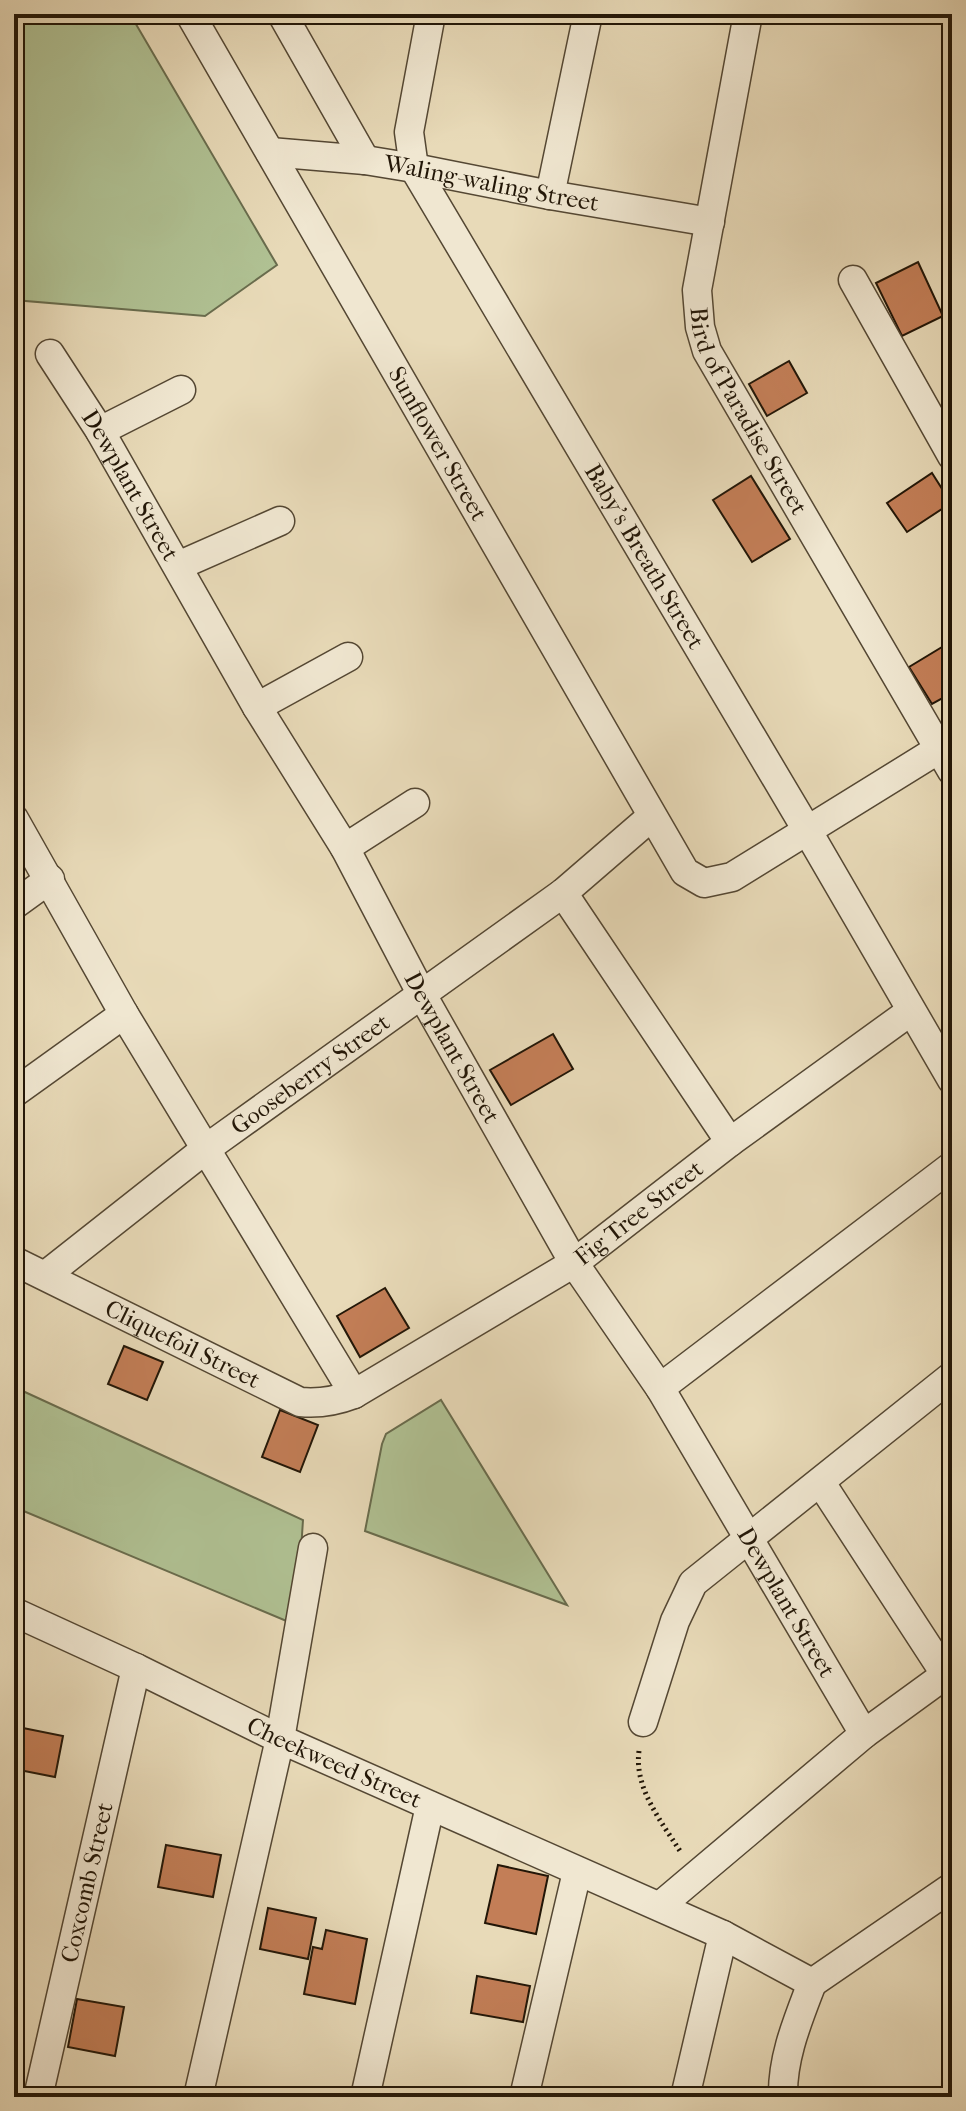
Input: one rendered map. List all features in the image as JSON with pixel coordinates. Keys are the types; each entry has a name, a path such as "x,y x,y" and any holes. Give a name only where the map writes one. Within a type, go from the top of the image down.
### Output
{"street":[{"name":"Sunflower Street","path":"190,14 685,872 704,883 732,877 807,830"},
{"path":"282,14 365,160"},
{"name":"Baby's Breath Street","path":"431,14 409,132 414,168 952,1080"},
{"path":"550,195 588,14"},
{"name":"Bird of Paradise Street","path":"748,14 697,290 700,327 707,351 947,754"},
{"name":"Waling-waling Street","path":"270,152 365,160 710,222"},
{"path":"853,280 952,456"},
{"name":"Dewplant Street","path":"50,354 100,431 257,707 345,848 421,993 574,1263 660,1388 864,1734"},
{"path":"100,431 181,390"},
{"path":"178,566 280,521"},
{"path":"257,707 348,657"},
{"path":"807,830 947,754"},
{"path":"345,848 415,803"},
{"name":"Gooseberry Street","path":"46,1275 207,1148 563,893 651,817"},
{"path":"14,819 124,1014 354,1394"},
{"path":"14,905 50,879"},
{"path":"563,893 730,1142"},
{"name":"Fig Tree Street","path":"354,1394 574,1263 730,1142 911,1011"},
{"path":"14,1093 124,1014"},
{"path":"660,1388 952,1166"},
{"name":"Cliquefoil Street","path":"14,1261 300,1402 320,1403 354,1394"},
{"path":"643,1722 675,1621 693,1583 949,1385"},
{"path":"660,1906 864,1734 949,1673 821,1483"},
{"path":"198,2097 280,1739 313,1548"},
{"name":"Cheekweed Street","path":"14,1612 280,1739 723,1935 812,1983"},
{"name":"Coxcomb Street","path":"38,2097 136,1668"},
{"path":"365,2097 430,1806"},
{"path":"524,2097 577,1872"},
{"path":"783,2097 782,2074 812,1983 952,1887"},
{"path":"685,2097 723,1935"}],"path":[{"path":"643,1722 638,1760 644,1792 695,1877"}],"green space":[{"path":"14,14 130,14 277,265 205,316 14,300"},
{"path":"14,1387 303,1520 296,1625 14,1507"},
{"path":"441,1400 567,1605 365,1531 386,1434"}],"building":[{"path":"918,262 943,316 902,336 876,283"},
{"path":"789,361 807,393 767,416 749,384"},
{"path":"932,473 951,503 907,532 887,503"},
{"path":"751,476 790,539 752,562 713,500"},
{"path":"952,641 952,693 932,704 909,667"},
{"path":"553,1034 573,1069 511,1105 490,1070"},
{"path":"385,1288 409,1328 360,1357 337,1316"},
{"path":"124,1346 163,1362 147,1400 108,1384"},
{"path":"280,1410 318,1425 300,1472 262,1457"},
{"path":"18,1727 63,1736 55,1777 14,1769"},
{"path":"166,1845 221,1855 213,1897 158,1887"},
{"path":"498,1865 548,1876 536,1934 485,1923"},
{"path":"268,1908 316,1918 308,1959 260,1949"},
{"path":"326,1930 367,1939 355,2004 304,1994 313,1947 322,1949"},
{"path":"477,1976 530,1986 523,2022 471,2013"},
{"path":"77,1999 124,2007 115,2056 68,2047"}]}
